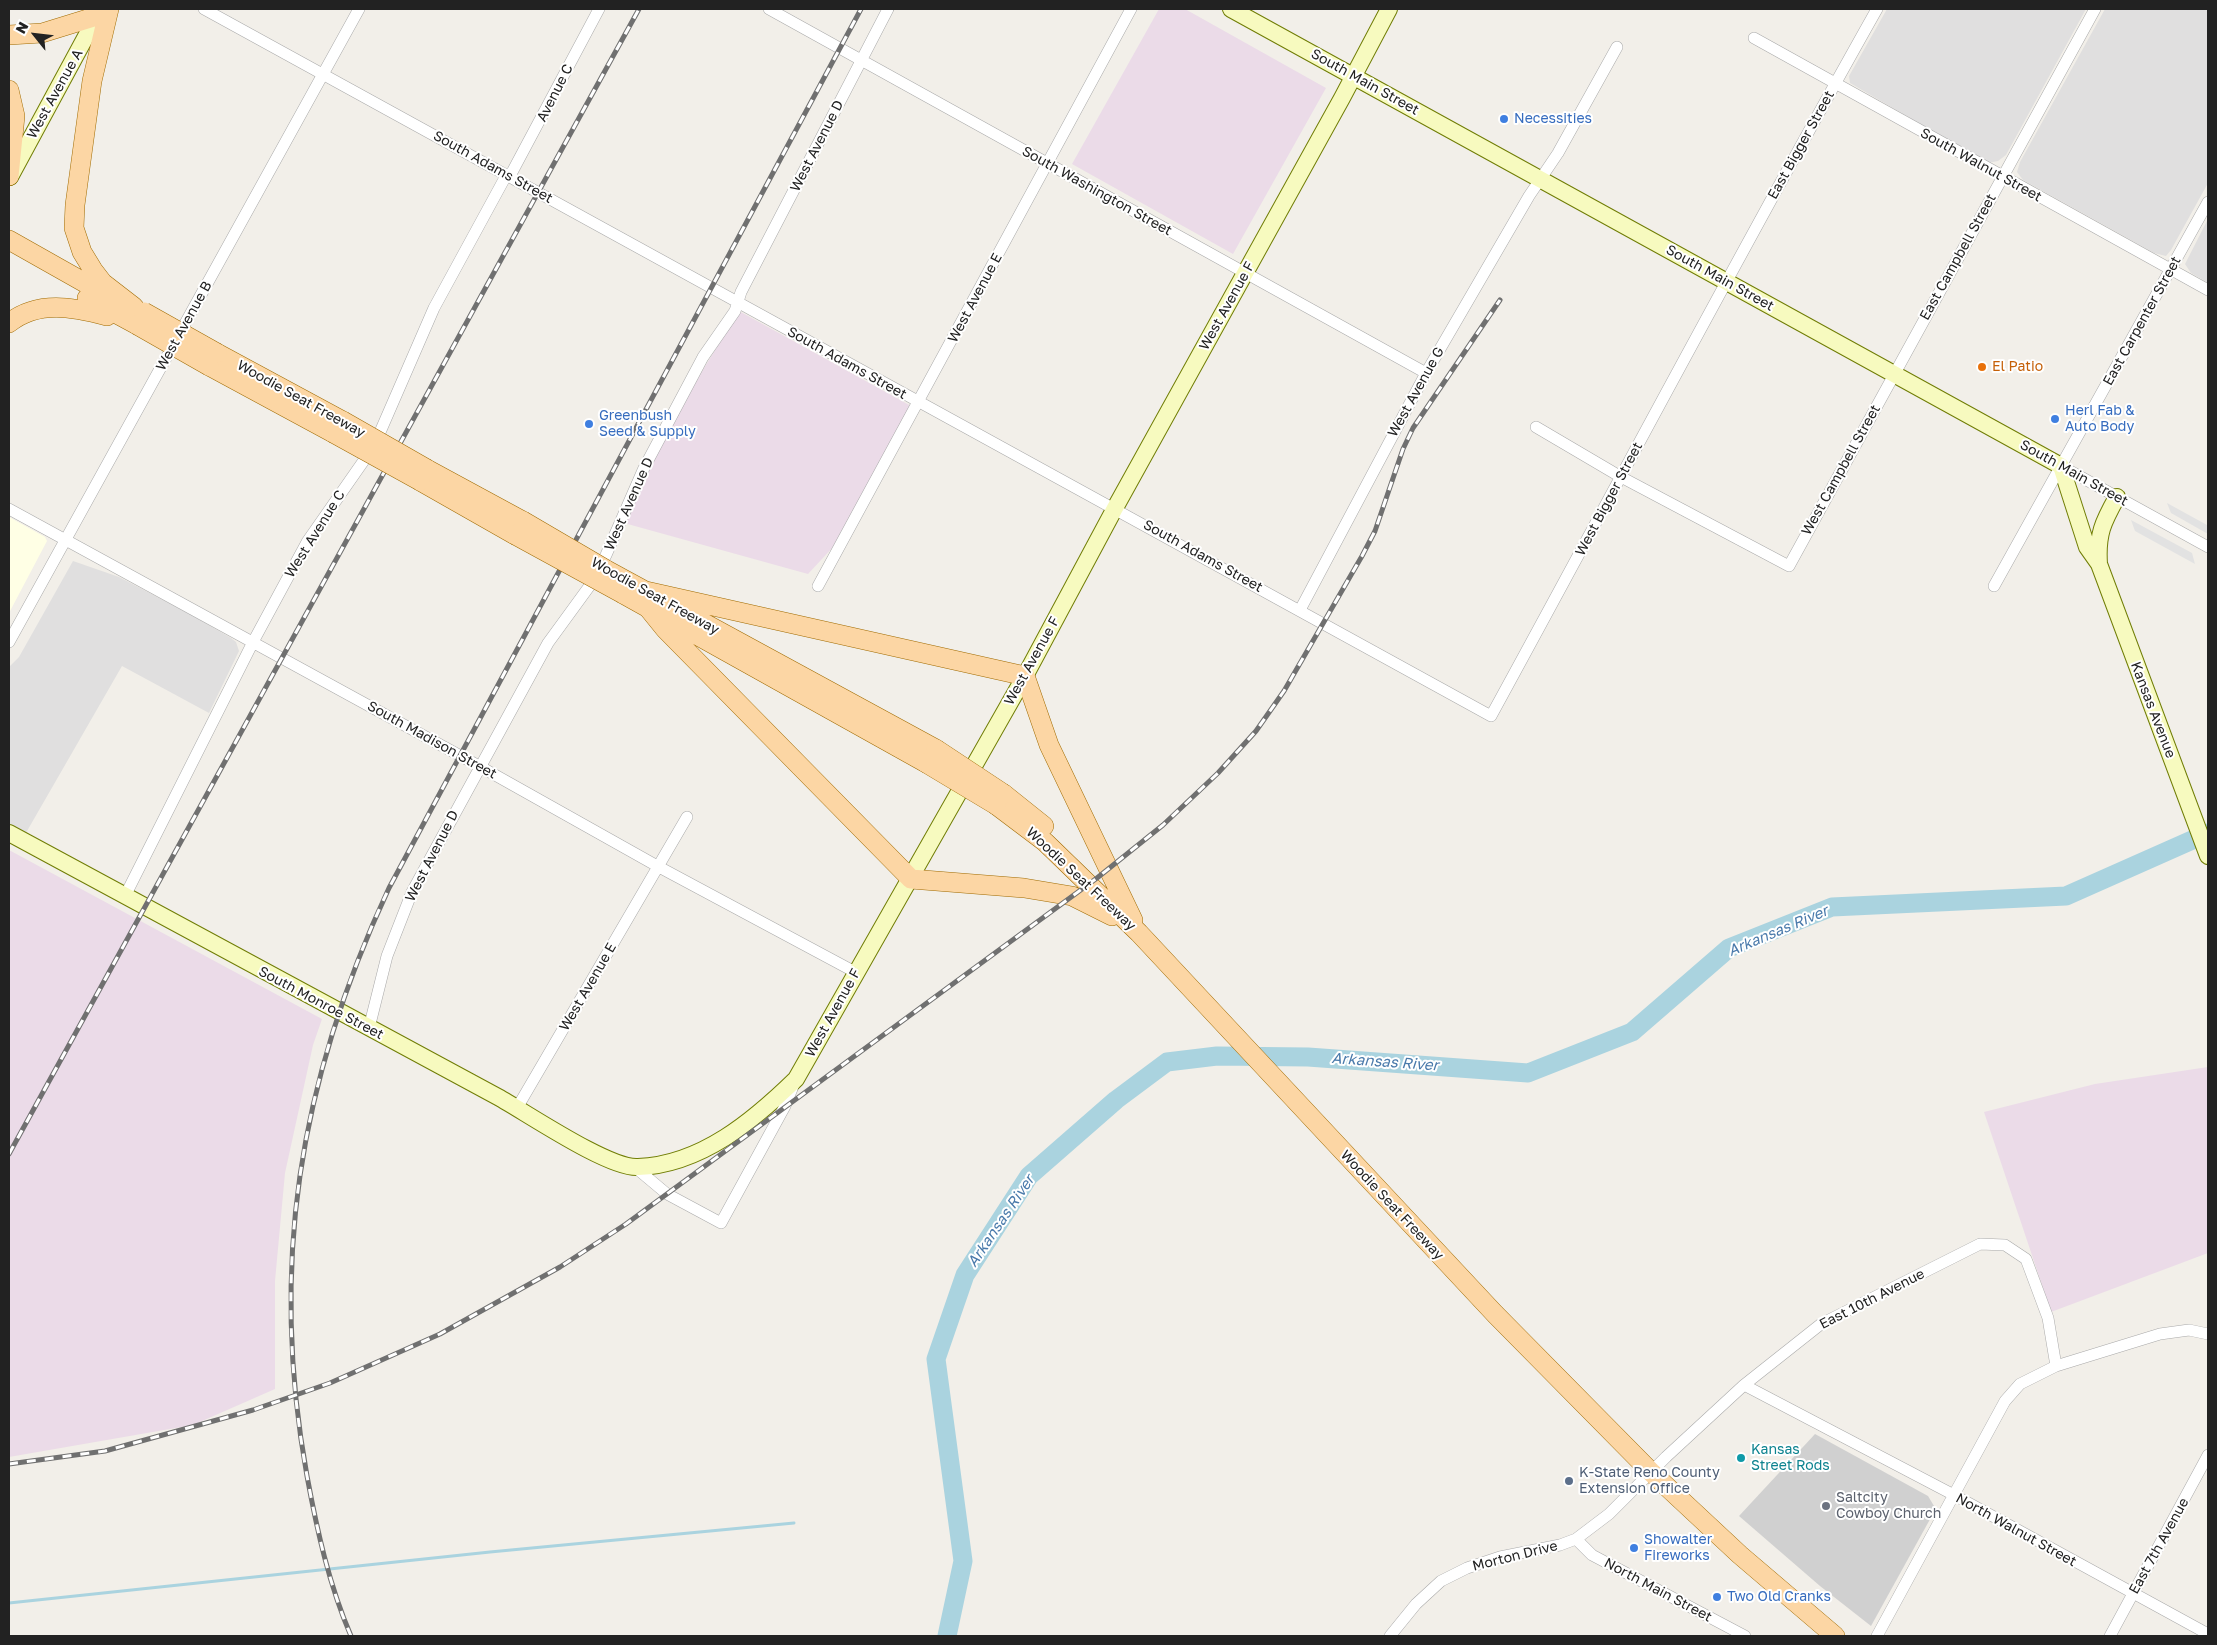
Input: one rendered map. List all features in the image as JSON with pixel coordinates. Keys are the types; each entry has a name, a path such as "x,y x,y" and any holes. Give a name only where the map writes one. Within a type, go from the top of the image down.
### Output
{"main road":[{"path":"9,35 42,33 101,11 75,205 74,228 82,252 93,270 137,317"},
{"path":"9,90 15,116 9,178"},
{"path":"12,249 137,317"},
{"path":"9,323 20,314 38,308 62,308 137,317"},
{"name":"Woodie Seat Freeway","path":"137,317 931,756 1057,837 1097,878 1152,948 1495,1314 1651,1472"},
{"path":"647,599 1025,676 1049,745 1139,933"},
{"path":"647,599 672,636 911,879 1024,888 1072,896 1095,905 1139,933"},
{"path":"1651,1472 1740,1555 1835,1636"}],"street":[{"name":"South Adams Street","path":"204,9 918,402 1115,508 1490,716"},
{"name":"West Avenue B","path":"9,642 359,9"},
{"name":"Avenue C","path":"508,175 599,9"},
{"name":"South Washington Street","path":"768,9 1426,373"},
{"name":"West Avenue D","path":"369,1028 387,956 412,892 548,643 591,584 606,555 644,468 703,357 736,311 741,292 888,9"},
{"name":"West Avenue E","path":"818,586 1131,9"},
{"name":"South Main Street","path":"1231,9 2208,547"},
{"name":"West Avenue F","path":"636,1168 677,1160 716,1143 759,1115 796,1079 855,972 911,879 1025,676 1389,9"},
{"name":"East Bigger Street","path":"1726,281 1877,9"},
{"name":"East Campbell Street","path":"1894,374 2095,9"},
{"name":"West Avenue A","path":"9,178 101,11"},
{"name":"South Walnut Street","path":"1754,38 2208,290"},
{"name":"West Avenue G","path":"1300,610 1426,373 1540,178 1558,153 1617,47"},
{"name":"West Avenue C","path":"124,896 253,642 307,542 374,446 434,308 508,175"},
{"name":"East Carpenter Street","path":"1994,586 2208,202"},
{"name":"West Bigger Street","path":"1490,716 1726,281"},
{"name":"West Campbell Street","path":"1621,477 1789,566 1894,374"},
{"path":"1536,427 1621,477"},
{"path":"2061,466 2086,542 2099,564"},
{"path":"2086,542 2093,521 2113,495"},
{"path":"2099,564 2097,543 2113,495"},
{"name":"South Madison Street","path":"9,508 480,766 659,867 855,972"},
{"name":"Kansas Avenue","path":"2099,564 2208,856"},
{"name":"West Avenue E","path":"517,1108 688,816"},
{"name":"South Monroe Street","path":"9,832 517,1108 601,1156 636,1168"},
{"path":"636,1168 667,1194 721,1223 785,1106 796,1079"},
{"name":"East 10th Avenue","path":"1651,1472 1744,1385 1821,1324 1980,1244 2005,1245 2026,1259 2048,1318 2056,1366"},
{"path":"1876,1636 2005,1401 2020,1384 2056,1366 2160,1334 2189,1330 2208,1334"},
{"name":"North Walnut Street","path":"1744,1385 2208,1634"},
{"name":"East 7th Avenue","path":"2110,1636 2208,1455"},
{"name":"Morton Drive","path":"1390,1636 1416,1604 1441,1581 1467,1568 1500,1557 1560,1545 1576,1539 1609,1514 1651,1472"},
{"name":"North Main Street","path":"1576,1539 1592,1555 1745,1636"}],"shaded area":[{"path":"1159,9 1185,9 1326,88 1233,254 1072,164"},
{"path":"1887,9 2086,9 2006,155 1998,161 1987,163 1850,83 1849,76"},
{"path":"2105,9 2208,9 2208,183 2166,256 2154,253 2023,180 2017,172 2020,162"},
{"path":"2208,219 2208,283 2191,273 2185,264"},
{"path":"739,311 911,406 835,545 808,574 624,523 642,480 701,373"},
{"path":"2167,503 2207,525 2208,534 2171,513"},
{"path":"9,517 45,537 47,541 9,613"},
{"path":"2131,520 2192,553 2195,564 2135,531"},
{"path":"73,561 119,577 190,614 231,638 236,642 239,651 209,713 122,666 23,838 9,830 9,667 19,657"},
{"path":"9,850 322,1019 313,1045 285,1173 275,1281 275,1389 193,1425 9,1457"},
{"path":"2208,1067 2208,1253 2051,1312 1984,1112 2095,1084"},
{"path":"1815,1434 1928,1496 1934,1506 1934,1512 1871,1626 1820,1586 1739,1516"}],"waterway":[{"name":"Arkansas River","path":"947,1636 963,1561 936,1359 965,1275 1029,1176 1116,1100 1167,1062 1217,1056 1308,1057 1528,1073 1632,1032 1729,948 1832,907 2066,896 2208,833"},
{"path":"9,1603 490,1552 794,1523"}],"railway":[{"path":"9,1154 639,9"},
{"path":"351,1636 330,1577 307,1476 296,1398 291,1323 293,1249 300,1176 313,1103 333,1032 358,960 389,888 861,9"},
{"path":"9,1464 105,1451 253,1410 330,1383 440,1334 560,1267 626,1224 1097,878 1163,825 1218,773 1256,731 1284,691 1375,531 1403,449 1413,428 1500,300"}],"place":[{"name":"Necessities","path":"1504,119"},
{"name":"El Patio","path":"1982,367"},
{"name":"Herl Fab & Auto Body","path":"2055,419"},
{"name":"Greenbush Seed & Supply","path":"589,424"},
{"name":"Kansas Street Rods","path":"1741,1458"},
{"name":"K-State Reno County Extension Office","path":"1569,1481"},
{"name":"Saltcity Cowboy Church","path":"1826,1506"},
{"name":"Showalter Fireworks","path":"1634,1548"},
{"name":"Two Old Cranks","path":"1717,1597"}]}
